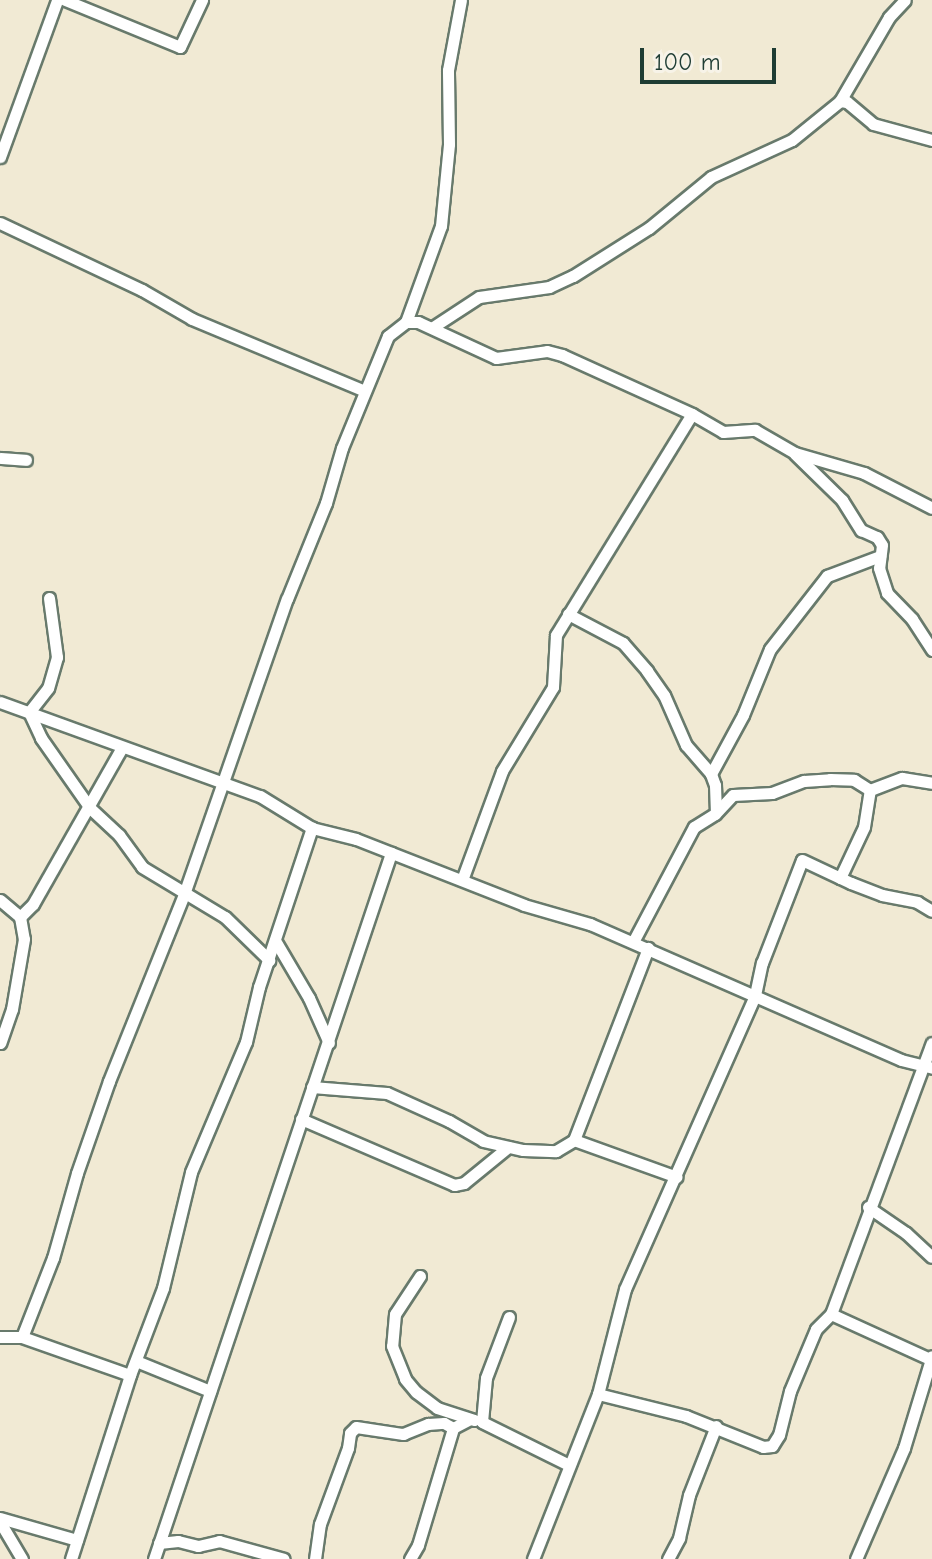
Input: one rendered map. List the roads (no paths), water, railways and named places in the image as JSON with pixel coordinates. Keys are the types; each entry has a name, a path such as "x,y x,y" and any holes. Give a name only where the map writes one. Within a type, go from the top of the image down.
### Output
{"street":[{"path":"0,157 57,0"},
{"path":"65,0 180,47 202,0"},
{"path":"22,1337 53,1258 77,1173 109,1081 226,782 287,599 365,391 388,336 406,322 441,226 449,144 448,70 461,0"},
{"path":"433,327 479,297 549,287 573,276 649,228 711,177 781,148 840,101 889,17 905,0"},
{"path":"840,101 847,102 873,124 932,140"},
{"path":"0,223 142,290 192,319 365,391"},
{"path":"406,322 433,327 496,358 547,351 562,355 692,414 723,432 755,430 795,453 864,473 932,508"},
{"path":"462,880 502,771 553,687 556,635 692,414"},
{"path":"795,453 842,500 861,530 877,537 882,545 879,568 887,593 912,619 932,650"},
{"path":"0,458 26,460"},
{"path":"711,774 743,715 770,649 827,576 880,556"},
{"path":"29,712 48,688 57,657 49,598"},
{"path":"568,614 623,643 664,695 686,745 711,774 717,800 715,814"},
{"path":"0,702 121,749 226,782 260,796 312,828 356,839 633,942 901,1060 929,1067"},
{"path":"29,712 41,738 90,808 119,835 153,877 225,917 269,960"},
{"path":"20,917 33,904 56,858 90,808 121,749"},
{"path":"870,790 902,778 932,783"},
{"path":"633,942 694,827 715,814 733,795 772,793 804,781 854,780 870,790"},
{"path":"840,878 864,827 870,790"},
{"path":"71,1559 130,1375 163,1288 191,1172 246,1042 312,828"},
{"path":"154,1559 391,853"},
{"path":"533,1559 598,1394 615,1339 619,1304 755,995 762,963 802,860 882,895 917,902 932,911"},
{"path":"0,900 20,917 24,939 12,1009 0,1043"},
{"path":"276,942 309,998 329,1043"},
{"path":"312,1087 387,1093 449,1121 483,1141 508,1147 556,1151 574,1140 648,948"},
{"path":"598,1394 716,1426 746,1441 772,1446 779,1435 790,1391 810,1342 816,1329 831,1314 868,1207 929,1067 932,1043"},
{"path":"301,1119 454,1185 464,1183 508,1147"},
{"path":"574,1140 677,1177"},
{"path":"868,1207 906,1233 932,1257"},
{"path":"420,1276 395,1314 392,1346 405,1379 437,1408 476,1420 569,1465"},
{"path":"831,1314 932,1359 904,1448 856,1559"},
{"path":"476,1420 486,1378 509,1317"},
{"path":"1,1340 22,1337 130,1375"},
{"path":"136,1361 210,1391"},
{"path":"315,1559 320,1524 348,1448 350,1433 356,1427 403,1434 428,1424 444,1423 453,1428 476,1420"},
{"path":"668,1559 679,1538 693,1483 716,1426"},
{"path":"410,1559 418,1545 453,1428"},
{"path":"0,1520 77,1540"},
{"path":"0,1520 22,1559"},
{"path":"159,1543 178,1541 198,1546 219,1541 284,1559"}]}
